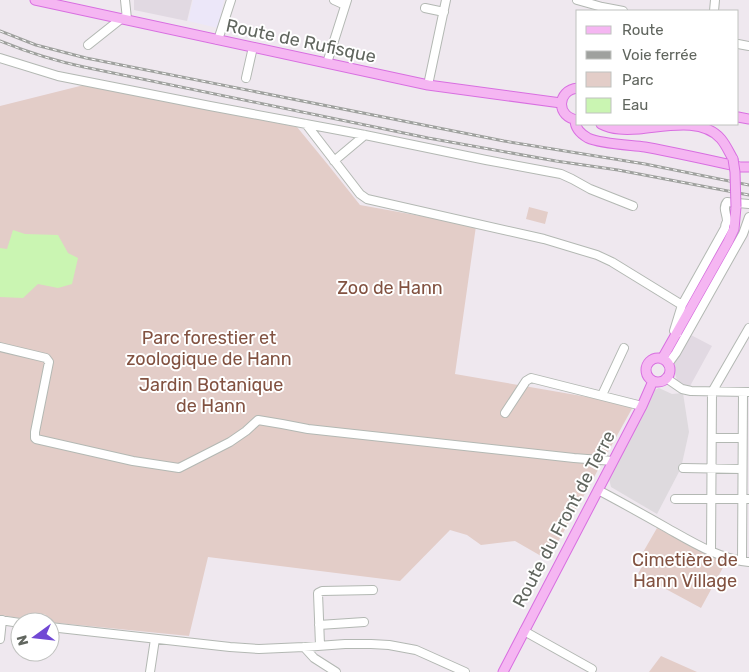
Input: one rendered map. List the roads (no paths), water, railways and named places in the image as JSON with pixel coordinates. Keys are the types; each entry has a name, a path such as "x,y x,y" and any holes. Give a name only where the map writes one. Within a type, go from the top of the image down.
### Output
{"main road":[{"name":"Route de Rufisque","path":"36,0 428,86 561,103"},
{"path":"576,88 566,93 561,103 563,112 566,116 576,120 575,125 588,138 596,141 749,167"},
{"name":"Route du Front de Terre","path":"604,125 618,130 695,125 713,131 727,147 733,159 736,208 734,229 677,334 672,351 665,362"},
{"name":"Route du Front de Terre","path":"503,672 642,406 653,381 647,374 647,365 653,359 665,362"},
{"name":"Route du Front de Terre","path":"665,362 669,371 666,378"},
{"path":"653,381 660,381 666,378"}],"street":[{"path":"88,45 125,19 125,0"},
{"path":"218,40 231,0"},
{"path":"327,63 346,3 334,0"},
{"path":"428,86 446,0"},
{"path":"578,0 618,10"},
{"path":"424,8 444,12"},
{"path":"246,78 253,47"},
{"path":"0,58 58,76 561,174 590,189 633,206"},
{"path":"306,124 360,194 367,199 544,239 597,254 682,305"},
{"path":"334,161 365,135"},
{"path":"677,334 674,331 682,305 725,228 727,221 725,204 727,202 749,204"},
{"path":"672,351 746,236 749,217"},
{"path":"711,551 712,392 749,328"},
{"path":"0,346 46,358 49,362 34,432 36,439 134,461 179,468 230,442 258,420 308,430 613,461"},
{"path":"602,395 624,348"},
{"path":"505,414 526,381 532,378 642,406"},
{"path":"598,490 694,543 721,556 745,562 745,499 742,469 742,438 747,392 691,391 682,389 666,378"},
{"path":"712,438 742,438"},
{"path":"683,468 742,469"},
{"path":"674,499 745,499"},
{"path":"320,645 318,593 373,590"},
{"path":"0,639 1,620"},
{"path":"319,625 364,622"},
{"path":"60,628 259,649 320,645 388,645 416,650 465,672"},
{"path":"524,631 592,669"},
{"path":"150,672 154,639"},
{"path":"304,647 314,658 335,672"}],"water":[{"path":"13,230 25,234 58,235 68,253 78,258 72,284 58,288 38,284 23,298 0,297 0,248 7,249"}],"railway":[{"path":"0,31 36,45 86,58 504,141 645,164 749,185"},
{"path":"0,41 73,65 428,138 618,170 749,195"}],"park label":[{"name":"Zoo de Hann","path":"390,288"},
{"name":"Parc forestier et zoologique de Hann","path":"209,348"},
{"name":"Jardin Botanique de Hann","path":"211,395"},
{"name":"Cimetière de Hann Village","path":"685,570"}]}
